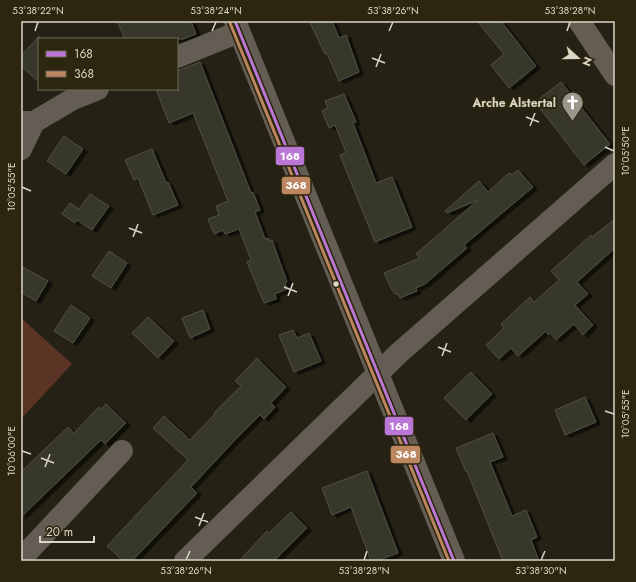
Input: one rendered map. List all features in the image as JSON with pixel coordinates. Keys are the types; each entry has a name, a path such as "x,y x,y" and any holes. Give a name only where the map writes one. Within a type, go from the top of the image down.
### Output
{"main road":[{"path":"579,21 615,75"}],"street":[{"path":"178,56 237,26 454,561"},
{"path":"21,149 28,122 73,99 96,90"},
{"path":"185,561 378,373 615,164"},
{"path":"21,559 122,451"}],"shaded area":[{"path":"21,318 72,364 21,419"}],"building":[{"path":"117,21 191,21 196,34 183,39 125,38"},
{"path":"309,21 332,21 339,38 346,35 359,72 339,81 327,53 325,54"},
{"path":"477,21 501,21 536,66 509,88 491,65 504,54"},
{"path":"39,36 38,81 21,66 21,56"},
{"path":"200,62 251,193 253,192 260,210 255,212 265,239 268,238 270,241 272,240 287,282 285,283 287,289 275,294 276,299 264,303 247,262 251,260 239,229 225,234 223,230 214,234 208,219 219,215 216,206 228,201 193,113 169,123 156,90 178,90 178,71"},
{"name":"Arche Alstertal","path":"561,82 610,144 584,165 535,102"},
{"path":"344,94 356,122 353,123 376,183 392,177 412,227 375,242 340,155 346,152 335,125 329,128 322,111 328,108 325,101"},
{"path":"64,136 83,149 66,174 47,161"},
{"path":"152,149 166,183 168,182 178,205 153,215 138,178 134,180 125,160"},
{"path":"518,170 533,187 464,245 467,248 425,284 416,288 417,291 400,298 398,294 395,294 384,273 420,258 416,254 478,200 447,213 445,211 479,181 488,192 509,173 512,175"},
{"path":"90,194 109,206 92,230 77,220 75,223 62,214 70,203 79,209"},
{"path":"615,219 615,248 577,282 588,294 575,305 593,325 583,335 574,324 556,340 550,333 548,335 546,331 518,356 511,348 499,359 486,345 504,328 501,324 530,297 534,302 559,280 551,271 591,235 592,237"},
{"path":"109,251 127,263 111,288 92,276"},
{"path":"21,266 48,281 36,301 21,292"},
{"path":"71,305 90,318 73,343 54,331"},
{"path":"203,310 210,329 190,338 182,318"},
{"path":"148,317 174,341 158,358 132,333"},
{"path":"293,330 297,338 309,333 321,361 294,372 279,335"},
{"path":"257,358 286,387 271,403 275,407 264,419 260,415 191,487 197,493 132,561 123,561 107,546 188,460 153,428 164,416 190,440 241,386 235,381"},
{"path":"471,372 492,394 466,420 444,398"},
{"path":"585,397 596,422 565,435 555,410"},
{"path":"106,404 126,423 105,444 101,440 21,517 21,472 68,427 74,433 99,407 101,409"},
{"path":"493,433 503,457 490,462 512,516 526,510 537,537 531,540 539,561 503,561 467,471 466,472 456,448"},
{"path":"367,471 398,553 376,561 371,561 351,507 332,515 322,488"},
{"path":"291,512 307,528 274,561 239,561 267,531 269,533"}],"transit line":[{"name":"168","path":"235,21 454,561"},
{"name":"368","path":"230,23 449,561"}],"place":[{"name":"Arche Alstertal","path":"572,122"}]}
